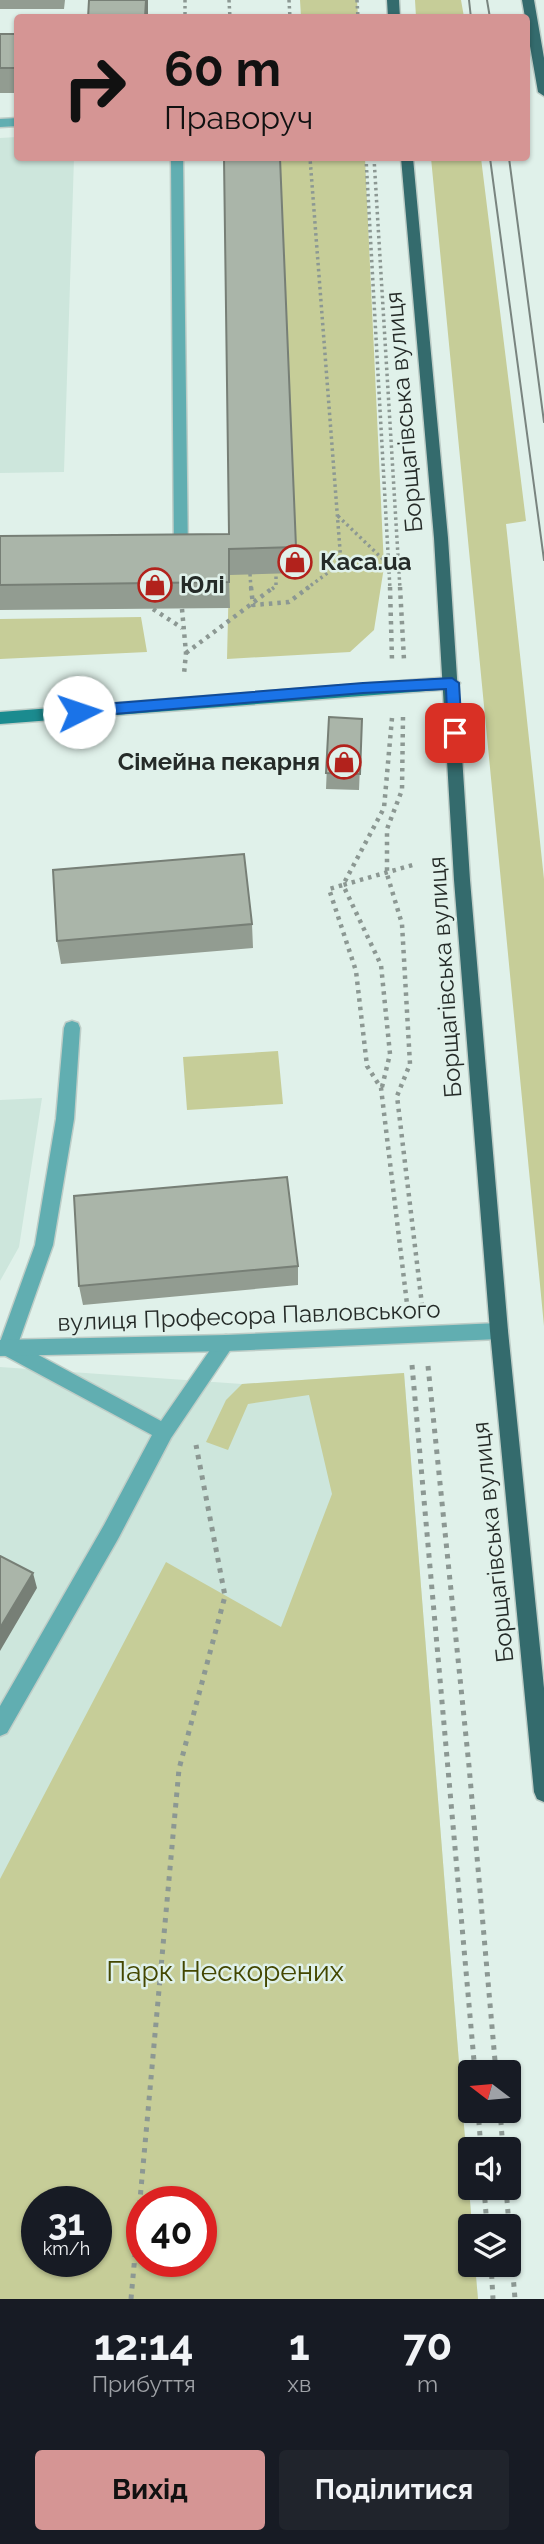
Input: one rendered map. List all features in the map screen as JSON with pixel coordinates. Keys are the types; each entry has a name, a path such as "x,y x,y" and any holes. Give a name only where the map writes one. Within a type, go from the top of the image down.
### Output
{"main road":[{"path":"528,0 544,92"},
{"name":"Борщагівська вулиця","path":"407,161 452,683 463,880 499,1331 544,1792"}],"street":[{"path":"177,161 175,536 181,561"},
{"path":"0,718 452,683"},
{"path":"72,1028 65,1119 44,1245 3,1348 164,1432"},
{"name":"вулиця Професора Павловського","path":"3,1348 226,1343 499,1331"},
{"path":"0,1726 111,1532 164,1432 226,1343"}],"path":[{"path":"253,605 289,602 341,563 310,161"},
{"path":"343,885 384,808 399,687 366,161"},
{"path":"374,161 402,790 387,829 387,874 402,924 410,1064 397,1096 418,1335 469,1766 495,2060"},
{"path":"337,516 390,566"},
{"path":"250,574 253,605"},
{"path":"186,653 276,586 276,574"},
{"path":"153,609 182,628"},
{"path":"182,609 186,653 184,674"},
{"path":"381,1088 367,1066 356,971 330,890 416,864"},
{"path":"343,885 381,965 390,1054 381,1088 418,1335 412,1367 474,2060"},
{"path":"399,1368 412,1367"},
{"path":"131,2298 179,1769 225,1596 195,1441"},
{"path":"507,2200 515,2299"},
{"path":"492,2277 493,2299"}],"shaded area":[{"path":"14,137 14,161 74,161 64,472 0,473 0,138"},
{"path":"42,1098 19,1247 0,1281 0,1100"},
{"name":"Парк Нескорених","path":"0,1367 242,1384 404,1373 459,2060 458,2123 464,2123 465,2137 458,2137 458,2200 470,2200 471,2214 458,2214 458,2277 476,2277 478,2299 0,2299"}],"green space":[{"path":"300,0 357,0 358,14 301,14"},
{"path":"415,0 461,0 463,14 416,14"},
{"path":"278,161 365,161 384,567 374,630 350,652 227,659 229,575"},
{"path":"431,161 481,161 526,521 506,524 544,879 544,1326"},
{"path":"141,617 147,652 0,659 0,619"},
{"path":"278,1051 283,1104 187,1110 183,1057"},
{"name":"Парк Нескорених","path":"404,1373 459,2060 458,2123 464,2123 465,2137 458,2137 458,2200 470,2200 471,2214 458,2214 458,2277 476,2277 478,2299 0,2299 0,1879 166,1562 281,1627 332,1494 309,1395 248,1404 228,1450 206,1442 226,1400 242,1384"}],"building":[{"path":"89,0 146,0 145,14 88,14"},
{"path":"0,34 14,34 14,68 0,68"},
{"path":"224,161 280,161 296,547 229,549 229,582 0,585 0,536 229,534"},
{"name":"Сімейна пекарня","path":"329,717 362,719 360,774 326,773"},
{"path":"244,854 252,924 57,941 53,870"},
{"path":"287,1177 298,1266 79,1286 74,1196"},
{"path":"0,1556 33,1573 0,1628"}],"tram line":[{"path":"469,0 471,14"},
{"path":"487,0 489,14"},
{"path":"490,161 544,560"},
{"path":"509,161 544,422"}],"place":[{"name":"Каса.ua","path":"295,562"},
{"name":"Юлі","path":"155,585"},
{"name":"Сімейна пекарня","path":"344,762"}],"route":[{"path":"79,712 452,683 455,733"}]}
